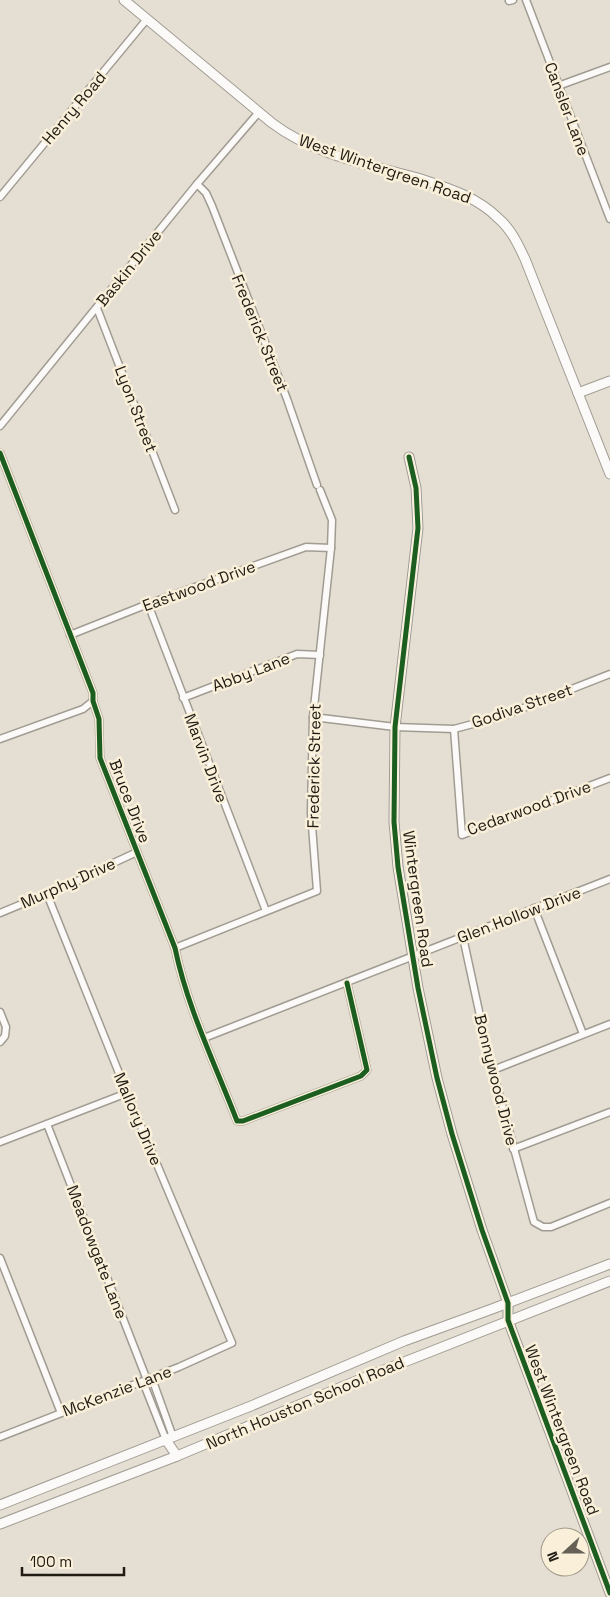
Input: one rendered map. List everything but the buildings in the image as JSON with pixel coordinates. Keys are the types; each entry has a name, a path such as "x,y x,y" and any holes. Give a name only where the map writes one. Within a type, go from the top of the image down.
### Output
{"main road":[{"name":"West Wintergreen Road","path":"124,0 282,131 313,148 434,183 457,192 478,202 498,217 513,235 525,259 610,474"},
{"path":"578,394 610,381"},
{"name":"Wintergreen Road","path":"409,457 416,488 418,528 394,727 394,822 398,867 435,1069 452,1134 482,1230 508,1303"},
{"name":"North Houston School Road","path":"0,1505 251,1406 404,1341 610,1264"},
{"name":"North Houston School Road","path":"0,1524 178,1456 356,1381 610,1281"},
{"name":"West Wintergreen Road","path":"508,1303 508,1320 610,1593"},
{"path":"170,1438 178,1456"}],"street":[{"name":"Cansler Lane","path":"526,0 610,219"},
{"name":"Henry Road","path":"0,197 147,19"},
{"path":"558,86 610,67"},
{"name":"Baskin Drive","path":"0,426 197,184 259,112"},
{"name":"Frederick Street","path":"175,948 317,891 312,813 313,717 331,548 332,520 212,206 206,193 197,184"},
{"name":"Lyon Street","path":"97,308 174,510"},
{"name":"Bruce Drive","path":"0,453 91,686 93,693 92,701 98,719 100,758 175,948 182,981 237,1121 244,1121 365,1073 367,1070 347,983"},
{"name":"Eastwood Drive","path":"70,635 148,604 306,547 331,548"},
{"name":"Marvin Drive","path":"148,604 266,911"},
{"name":"Abby Lane","path":"183,698 297,654 320,655"},
{"name":"Godiva Street","path":"313,717 394,727 454,728 503,716 610,674"},
{"path":"0,739 83,710 92,701"},
{"name":"Cedarwood Drive","path":"454,728 462,835 610,778"},
{"name":"Murphy Drive","path":"0,913 99,872 107,866 137,852"},
{"name":"Glen Hollow Drive","path":"204,1038 610,879"},
{"name":"Mallory Drive","path":"47,894 127,1094 232,1343"},
{"path":"534,908 584,1034"},
{"name":"Bonnywood Drive","path":"462,937 472,974 477,1008 513,1149 534,1222 543,1228 551,1227 610,1204"},
{"path":"0,1012 6,1027 5,1036 0,1042"},
{"path":"493,1070 610,1024"},
{"path":"0,1142 127,1094"},
{"path":"513,1149 610,1112"},
{"name":"Meadowgate Lane","path":"47,1124 147,1380 154,1384 170,1438"},
{"path":"0,1258 61,1413"},
{"name":"McKenzie Lane","path":"0,1437 147,1380 232,1343"}],"cycle path":[{"path":"0,453 93,693 93,701 99,719 100,758 175,948 194,1014 237,1121 243,1121 361,1076 367,1070 347,983"},
{"path":"409,457 416,488 418,528 395,727 394,822 398,867 418,988 437,1078 452,1134 482,1230 508,1303 508,1320 610,1593"}]}
